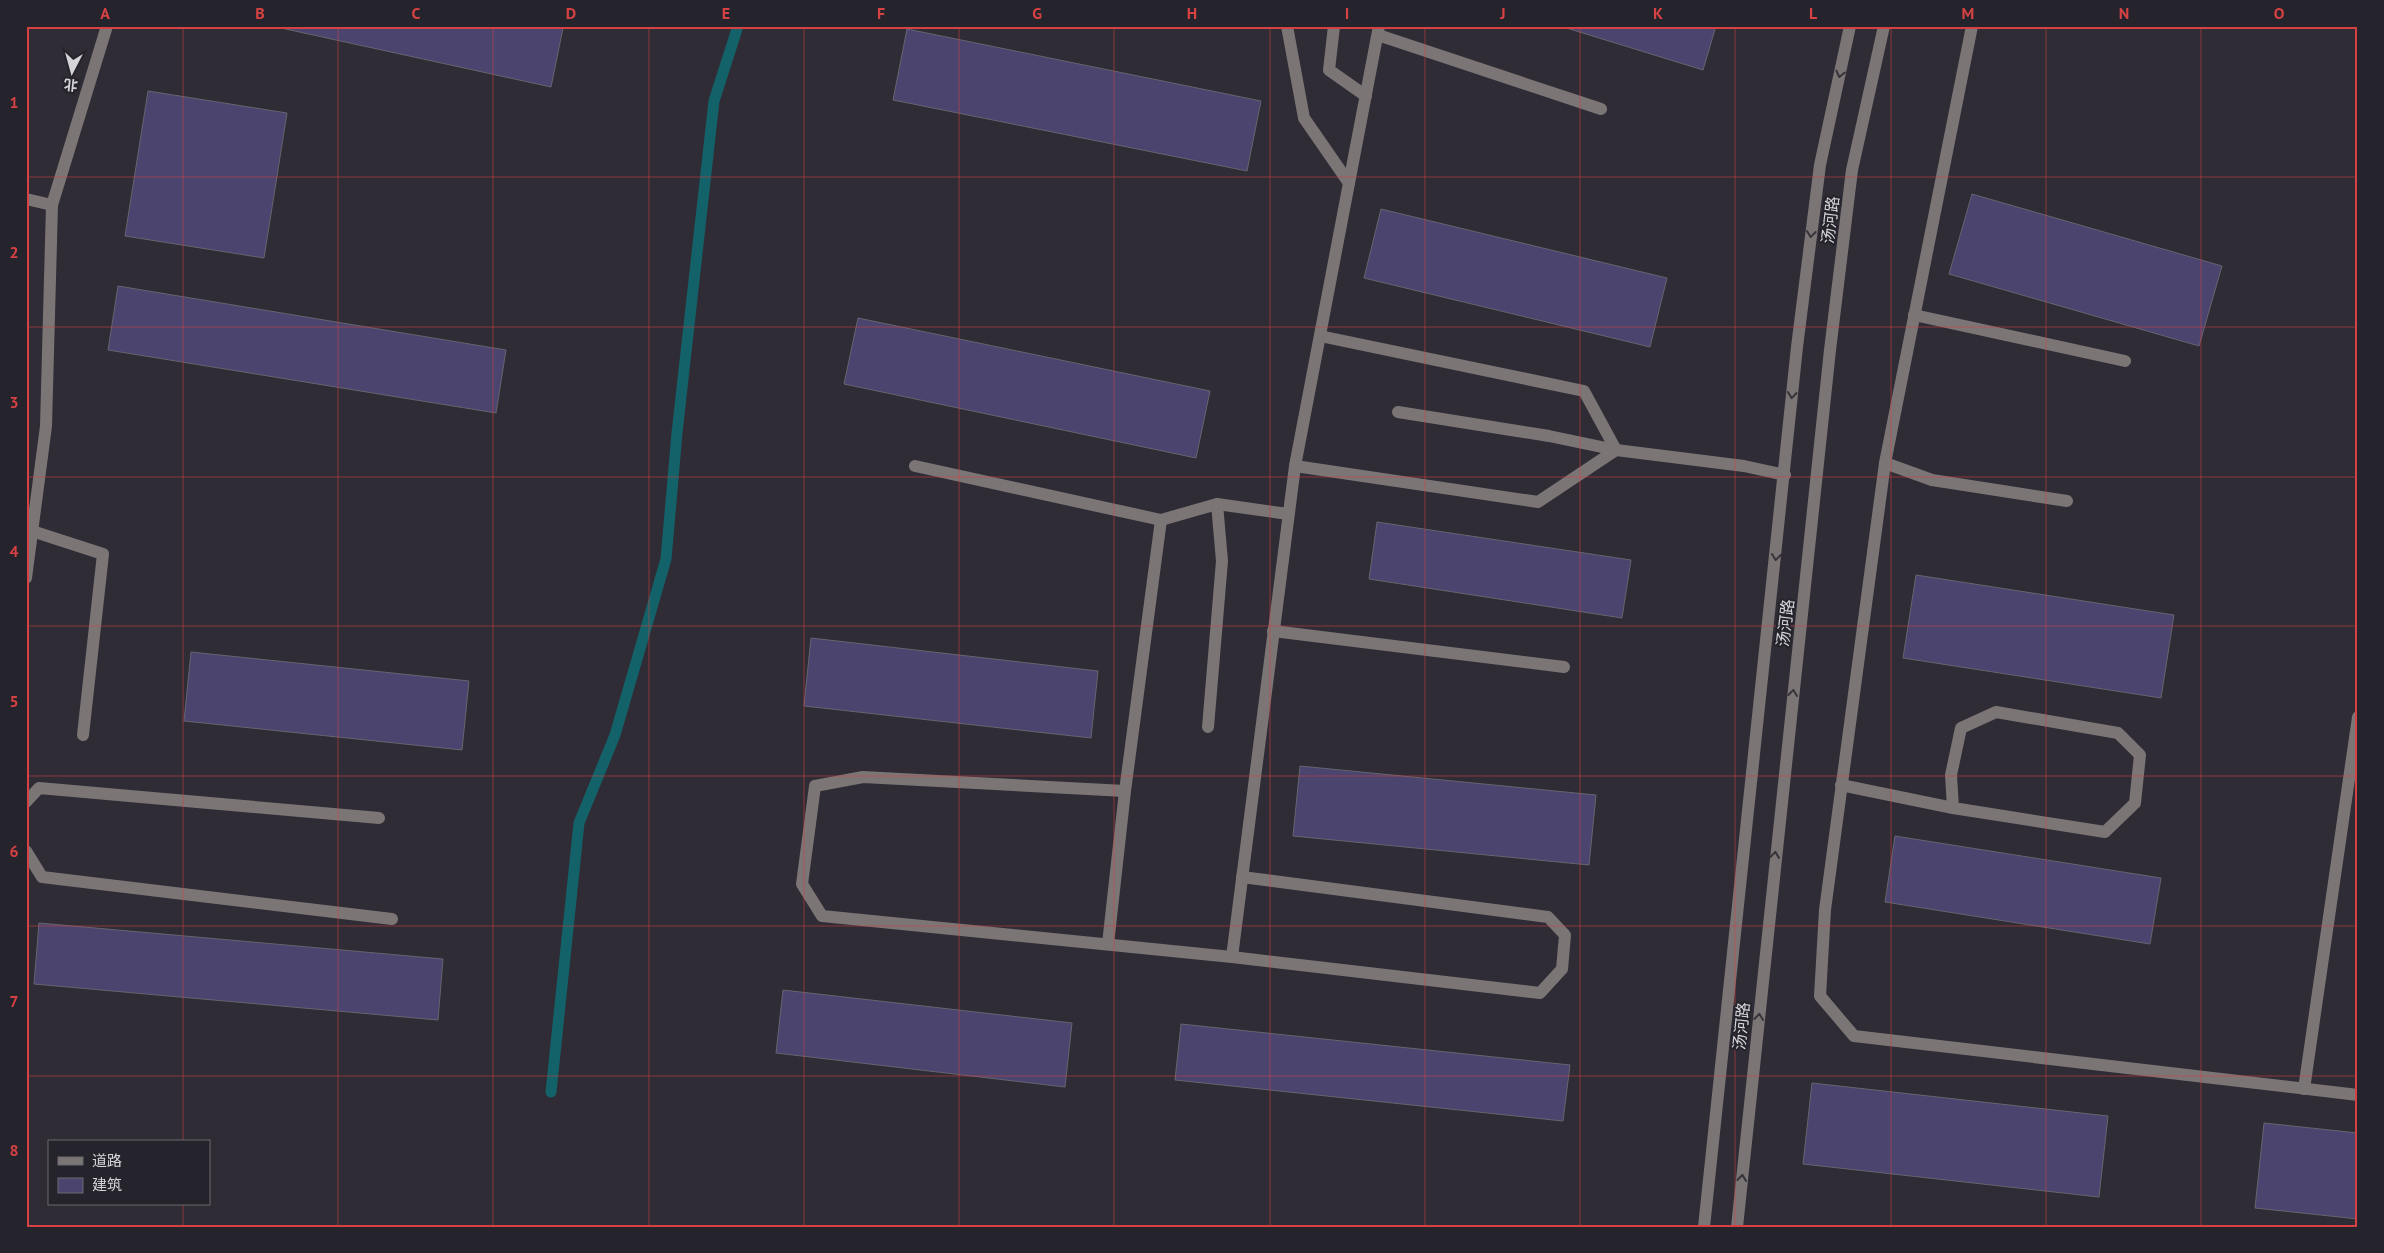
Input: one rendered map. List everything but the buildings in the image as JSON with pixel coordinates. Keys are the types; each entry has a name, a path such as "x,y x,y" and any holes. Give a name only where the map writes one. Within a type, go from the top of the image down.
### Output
{"street":[{"path":"26,578 46,426 52,205 107,26"},
{"path":"1287,26 1304,118 1349,183"},
{"path":"1334,26 1329,70 1366,96"},
{"name":"汤河路","path":"1704,1227 1797,347 1820,165 1850,26"},
{"name":"汤河路","path":"1737,1227 1831,341 1852,170 1884,26"},
{"path":"1972,26 1885,463 1825,910 1820,996 1854,1036 2358,1095"},
{"path":"1232,957 1295,466 1378,31 1601,109"},
{"path":"26,200 52,205"},
{"path":"1914,315 2125,361"},
{"path":"1320,336 1584,392 1616,450"},
{"path":"1398,412 1549,436 1616,450 1744,466 1784,475"},
{"path":"1295,466 1538,502 1616,450"},
{"path":"1885,463 1932,480 2067,501"},
{"path":"915,466 1161,520 1216,504 1288,514"},
{"path":"1208,727 1222,562 1216,504"},
{"path":"1108,944 1125,791 1161,520"},
{"path":"32,531 102,554 84,735"},
{"path":"1273,632 1564,667"},
{"path":"1841,785 1953,808 2104,832 2136,803 2140,755 2118,733 1996,712 1961,728 1951,775 1953,808"},
{"path":"2304,1089 2353,788 2358,717"},
{"path":"1125,791 862,777 815,786 802,884 822,916 1232,957 1540,992 1562,969 1565,935 1548,917 1242,877"},
{"path":"26,802 39,788 379,818"},
{"path":"26,851 42,877 392,919"}],"waterway":[{"path":"551,1092 579,823 615,735 666,559 677,433 714,101 738,26"}]}
